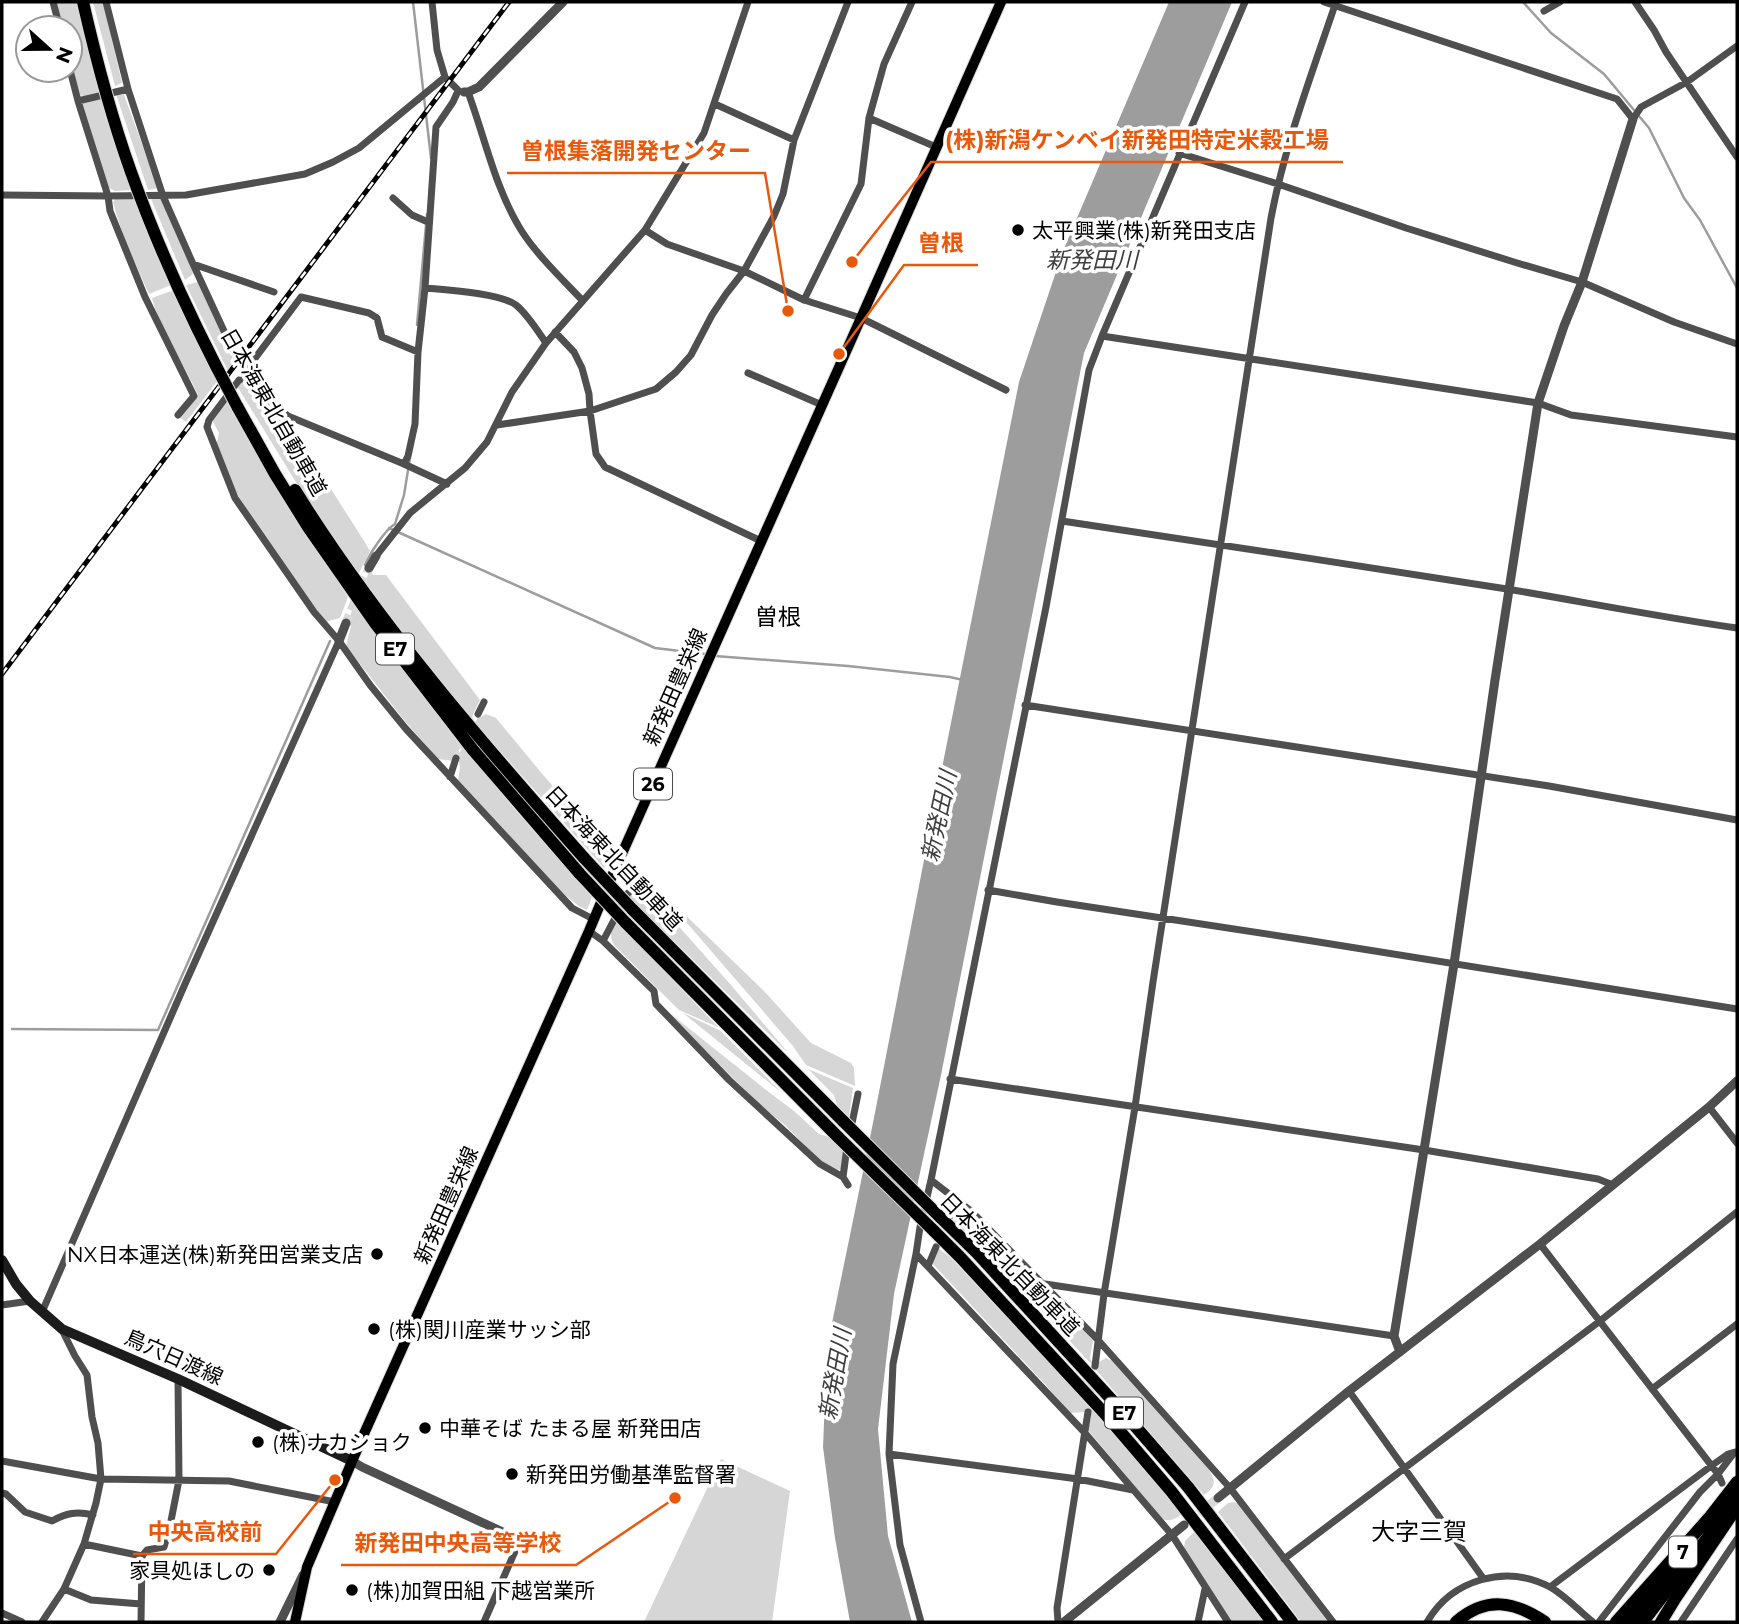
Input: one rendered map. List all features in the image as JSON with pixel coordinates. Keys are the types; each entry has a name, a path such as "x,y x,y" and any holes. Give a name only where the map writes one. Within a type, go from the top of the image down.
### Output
{"highway":[{"name":"日本海東北自動車道","path":"83,2 111,111 138,193 174,280 275,474 308,527 375,623 473,750 580,874 960,1257 1106,1415 1171,1490 1272,1622"},
{"name":"日本海東北自動車道","path":"89,2 109,83 137,171 199,319 239,405 353,577 484,743 585,859 844,1122 946,1216 1188,1487 1292,1622"},
{"name":"7","path":"1630,1622 1737,1482"},
{"name":"7","path":"1643,1622 1737,1499"},
{"path":"1661,1622 1737,1507"},
{"path":"1616,1622 1708,1519"},
{"path":"1457,1622 1466,1614 1488,1604 1506,1604 1528,1610 1545,1622"},
{"path":"1468,1622 1489,1613 1504,1611 1524,1616 1533,1622"}],"main road":[{"name":"新発田豊栄線","path":"295,1622 307,1567 352,1461 1001,2"},
{"name":"鳥穴日渡線","path":"2,1260 30,1301 62,1329 178,1379 352,1461"}],"street":[{"path":"106,2 128,89 163,196 230,344"},
{"path":"432,2 437,50 444,78 463,92 506,202 521,230 537,251 582,300"},
{"path":"404,464 415,424 436,127 463,92 479,87 563,2"},
{"path":"369,568 410,513 465,468 487,442 512,392 555,332 645,230 704,133 748,2"},
{"path":"497,425 590,411 656,389 691,355 712,315 744,271 774,216 783,194 794,140 848,2"},
{"path":"804,300 861,184 869,118 884,64 912,2"},
{"path":"920,1622 900,1545 889,1454 893,1364 1062,521 1089,370 1245,2"},
{"path":"1324,2 1335,3 1617,99 1633,119"},
{"path":"1544,11 1560,2"},
{"path":"1635,2 1737,157"},
{"path":"1096,1366 1104,1294 1278,184 1335,3"},
{"path":"1400,1352 1394,1336 1454,964 1538,403 1563,326 1582,282 1633,119 1641,107 1687,82 1737,46"},
{"path":"2,195 202,194 305,174 359,148 444,78"},
{"path":"74,84 108,196 110,211 145,297 194,396 178,415"},
{"path":"78,101 128,89"},
{"path":"715,104 794,140"},
{"path":"869,118 936,147"},
{"path":"1179,153 1406,228 1582,282 1674,322 1737,344"},
{"path":"393,198 412,215 428,222"},
{"path":"645,230 667,244 744,271 804,300 861,318 1006,390"},
{"path":"193,264 274,292"},
{"path":"425,288 488,296 513,303 529,318 547,343"},
{"path":"247,377 250,365 301,297 369,313 377,318 382,337 418,352"},
{"path":"555,332 574,352 582,368 589,394 596,454 605,467 761,541"},
{"path":"1102,336 1538,403 1571,415 1737,437"},
{"path":"748,373 822,405"},
{"path":"247,377 267,400 288,416 447,484"},
{"path":"247,377 239,380 207,426 235,498 314,612 399,721 572,908 593,919"},
{"path":"1062,521 1221,544 1737,628"},
{"path":"42,1312 346,623"},
{"path":"478,714 484,702"},
{"path":"1025,705 1481,775 1737,820"},
{"path":"450,776 456,758"},
{"path":"620,858 652,892"},
{"path":"603,941 628,893 642,883"},
{"path":"988,890 1737,1009"},
{"path":"589,931 603,941 654,991 656,1004 729,1080 820,1164 843,1177 848,1185"},
{"path":"950,1079 1424,1150 1598,1179 1613,1185"},
{"path":"1218,1498 1349,1391 1613,1185 1737,1081"},
{"path":"843,1177 858,1094"},
{"path":"1709,1107 1737,1143"},
{"path":"931,1180 971,1211 1098,1340 1230,1488 1332,1622"},
{"path":"946,1216 960,1203"},
{"path":"1284,1559 1600,1321 1737,1212"},
{"path":"1539,1244 1718,1474 1722,1483"},
{"path":"928,1266 936,1247"},
{"path":"916,1254 1085,1433 1172,1535 1228,1622"},
{"path":"1043,1284 1394,1336"},
{"path":"2,1305 30,1301"},
{"path":"1652,1389 1737,1324"},
{"path":"42,1622 64,1589 84,1544 101,1479 98,1443 86,1375 62,1329"},
{"path":"141,1622 142,1556 147,1550 163,1547 176,1500 179,1479 178,1379"},
{"path":"1349,1391 1483,1578"},
{"path":"1058,1622 1057,1608 1088,1412"},
{"path":"1550,1587 1736,1450"},
{"path":"1600,1622 1700,1492 1736,1450"},
{"path":"889,1454 1078,1479 1133,1490"},
{"path":"2,1461 101,1479 229,1481 335,1502"},
{"path":"352,1461 520,1541 484,1622"},
{"path":"2,1493 6,1493 25,1512 51,1521 80,1511 93,1515"},
{"path":"1064,1622 1184,1525"},
{"path":"1681,1622 1737,1539"},
{"path":"84,1544 142,1556"},
{"path":"280,1622 307,1567"},
{"path":"1427,1622 1443,1601 1462,1586 1483,1578 1505,1576 1528,1579 1550,1587 1593,1622"},
{"path":"1198,1622 1205,1588"},
{"path":"64,1589 91,1600 141,1604"},
{"path":"2,1613 22,1622"}],"shaded area":[{"path":"56,2 81,2 84,14 59,14"},
{"path":"93,2 103,2 122,83 115,86"},
{"path":"84,15 101,91 85,96 78,95 75,84 84,84"},
{"path":"123,92 158,188 148,190 116,94"},
{"path":"103,96 133,190 115,191 109,188 81,106 84,102"},
{"path":"117,197 136,198 171,285 149,294 120,226 113,202"},
{"path":"151,199 162,199 191,266 193,274 185,280"},
{"path":"198,282 238,357 228,371 186,285"},
{"path":"174,290 218,380 186,422 179,417 198,395 161,323 152,298"},
{"path":"244,379 286,418 370,551 358,575 310,505 237,386"},
{"path":"228,396 302,526 348,597 340,618 325,622 235,490 216,446 219,433 212,420"},
{"path":"370,570 373,575 386,575 480,700 472,720 365,582"},
{"path":"357,607 461,746 454,761 438,759 346,646 351,626 347,624 353,608"},
{"path":"481,712 481,717 486,714 496,718 611,852 604,868 475,723"},
{"path":"463,746 592,897 587,910 565,895 458,781 460,767 459,762 455,762"},
{"path":"636,891 649,893 790,1055 629,897"},
{"path":"668,901 764,991 811,1043 851,1063 855,1086 806,1065 793,1046"},
{"path":"616,921 718,1027 679,1010 614,945 611,933"},
{"path":"662,1007 794,1111 819,1134 832,1138 843,1151 841,1169 820,1161"},
{"path":"683,1013 721,1031 782,1093"},
{"path":"808,1069 853,1088 849,1117 837,1105 834,1095"},
{"path":"960,1212 970,1215 1087,1334 1093,1341 1090,1358 1093,1366 952,1218"},
{"path":"938,1248 950,1257 1084,1400 1088,1406 1086,1412 1070,1413 931,1262"},
{"path":"1106,1358 1112,1361 1209,1470 1214,1484 1204,1495 1096,1370 1097,1362"},
{"path":"1090,1407 1182,1514 1172,1520 1162,1519 1088,1430"},
{"path":"721,1459 790,1491 772,1622 644,1622"},
{"path":"1228,1503 1240,1504 1331,1622 1301,1622 1218,1512"},
{"path":"1194,1532 1266,1622 1231,1622 1184,1548 1185,1541"}],"water":[{"name":"新発田川","path":"1169,2 1232,2 1084,353 941,1075 894,1294 878,1429 888,1536 912,1622 850,1622 823,1447 827,1352 833,1318 1019,382 1063,251"}],"waterway":[{"path":"413,2 431,158"},
{"path":"1523,2 1551,33 1604,74 1649,128 1684,198 1700,220 1737,288"},
{"path":"417,325 427,214"},
{"path":"365,565 378,542 395,524 404,495 410,458"},
{"path":"389,528 655,648 705,654"},
{"path":"12,1029 158,1030 330,641"},
{"path":"715,656 848,666 963,680"}],"tunnel":[{"path":"346,623 369,568"},
{"path":"456,758 465,740"},
{"path":"1088,1412 1095,1366"},
{"path":"1188,1522 1218,1498"}],"railway":[{"path":"2,674 509,2"}],"place":[{"name":"太平興業(株)新発田支店","path":"1018,230"},
{"name":"(株)新潟ケンベイ新発田特定米穀工場","path":"852,262"},
{"name":"曽根集落開発センター","path":"788,311"},
{"name":"曽根","path":"839,354"},
{"name":"NX日本運送(株)新発田営業支店","path":"377,1254"},
{"name":"(株)関川産業サッシ部","path":"374,1329"},
{"name":"中華そば たまる屋 新発田店","path":"425,1428"},
{"name":"(株)ナカショク","path":"258,1442"},
{"name":"新発田労働基準監督署","path":"512,1474"},
{"name":"中央高校前","path":"335,1480"},
{"name":"新発田中央高等学校","path":"675,1498"},
{"name":"家具処ほしの","path":"269,1570"},
{"name":"(株)加賀田組 下越営業所","path":"352,1590"}],"district":[{"name":"曽根","path":"778,617"},
{"name":"大字三賀","path":"1419,1531"}]}
